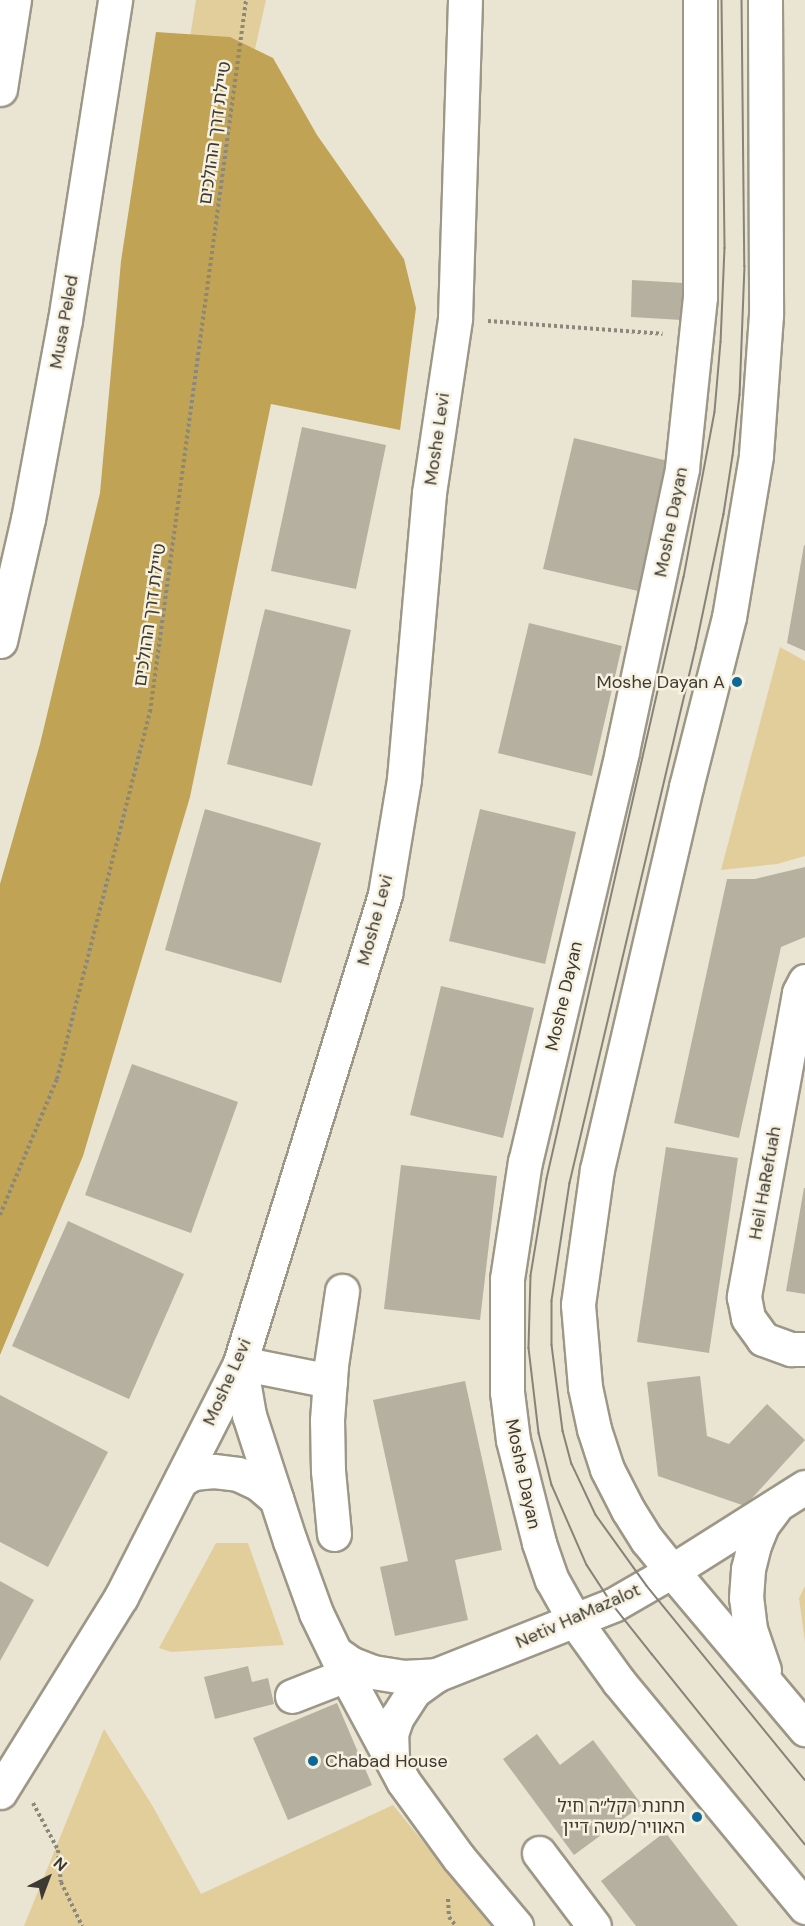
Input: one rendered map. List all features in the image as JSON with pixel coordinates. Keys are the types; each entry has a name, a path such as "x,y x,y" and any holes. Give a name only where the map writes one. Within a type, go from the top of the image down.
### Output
{"main road":[{"path":"0,89 14,0"},
{"name":"Musa Peled","path":"0,641 28,519 65,320 115,0"},
{"name":"Moshe Levi","path":"8,1780 121,1597 240,1363 385,894 404,779 429,493 454,318 465,0"},
{"name":"Moshe Dayan","path":"700,0 702,240 698,336 682,470 620,763 525,1161 507,1279 507,1381 513,1440 538,1543 552,1580 575,1621 619,1682 805,1907"},
{"path":"765,0 766,315 756,456 729,617 686,787 597,1169 579,1305 585,1387 594,1429 608,1469 647,1540 805,1729"},
{"name":"Heil HaRefuah","path":"805,981 799,993 744,1297 748,1318 764,1339 790,1349 805,1349"},
{"path":"334,1534 328,1471 330,1381 342,1291"},
{"path":"330,1381 240,1363 249,1415 276,1499 316,1613 341,1664 398,1770 459,1858 516,1926"},
{"path":"181,1480 193,1473 214,1471 238,1474 259,1484 276,1499"},
{"name":"Netiv HaMazalot","path":"398,1770 391,1734 397,1717 414,1691 436,1675 613,1605 672,1571 805,1487"},
{"name":"Netiv HaMazalot","path":"774,1691 759,1659 750,1629 746,1598 748,1569 754,1545 762,1525 776,1506"},
{"path":"292,1696 341,1664"},
{"name":"Netiv HaMazalot","path":"341,1664 352,1664 373,1672 403,1677 436,1675"},
{"path":"539,1853 594,1926"}],"path":[{"name":"טיילת דרך ההולכים","path":"0,1215 57,1079 150,712 246,0"},
{"path":"454,318 698,336"},
{"path":"8,1780 58,1850 61,1881 82,1926"}],"shaded area":[{"path":"196,0 266,0 255,49 188,49"},
{"path":"156,32 230,37 273,58 317,135 404,259 416,308 400,430 271,404 190,797 83,1156 0,1355 0,884 40,744 100,493 121,261"},
{"path":"780,647 805,661 805,856 777,864 721,870"},
{"path":"216,1543 248,1543 284,1645 171,1652 159,1648"},
{"path":"805,1586 805,1642 799,1598"},
{"path":"104,1729 152,1805 201,1894 393,1805 492,1926 24,1926"}],"building":[{"path":"632,280 684,283 682,320 631,317"},
{"path":"302,427 386,445 356,589 271,571"},
{"path":"574,438 668,461 638,591 543,569"},
{"path":"805,546 805,651 787,643"},
{"path":"265,609 351,630 312,786 227,764"},
{"path":"529,623 622,646 592,776 498,753"},
{"path":"205,809 321,843 281,983 165,950"},
{"path":"480,809 576,832 545,964 449,941"},
{"path":"805,867 805,937 781,947 739,1138 674,1123 727,879 755,879"},
{"path":"441,986 534,1008 503,1138 410,1115"},
{"path":"132,1064 238,1102 191,1233 85,1195"},
{"path":"666,1147 738,1158 709,1353 637,1342"},
{"path":"401,1165 497,1176 480,1320 384,1309"},
{"path":"805,1188 805,1294 786,1291"},
{"path":"68,1221 184,1274 129,1399 12,1346"},
{"path":"700,1376 707,1436 729,1444 767,1404 805,1440 745,1506 658,1476 647,1382"},
{"path":"465,1381 502,1550 455,1560 468,1620 395,1636 380,1567 408,1561 373,1400"},
{"path":"0,1395 108,1452 48,1567 0,1542"},
{"path":"0,1581 34,1600 0,1661"},
{"path":"248,1666 252,1682 268,1678 274,1704 215,1719 204,1677"},
{"name":"Chabad House","path":"337,1703 372,1785 288,1820 253,1738"},
{"path":"537,1734 560,1765 593,1740 642,1805 574,1855 503,1759"},
{"path":"665,1832 738,1926 636,1926 601,1881"}],"tram line":[{"path":"722,0 725,248 715,412 684,577 547,1179 531,1276 529,1348 539,1433 552,1485 587,1565 613,1605 805,1844"},
{"path":"742,0 745,266 740,395 733,456 724,514 696,648 570,1183 552,1301 552,1345 563,1431 572,1464 596,1515 647,1586 805,1780"}],"place":[{"name":"Moshe Dayan A","path":"737,682"},
{"name":"Chabad House","path":"313,1761"},
{"name":"תחנת רקל״ה חיל האוויר/משה דיין","path":"697,1817"}]}
